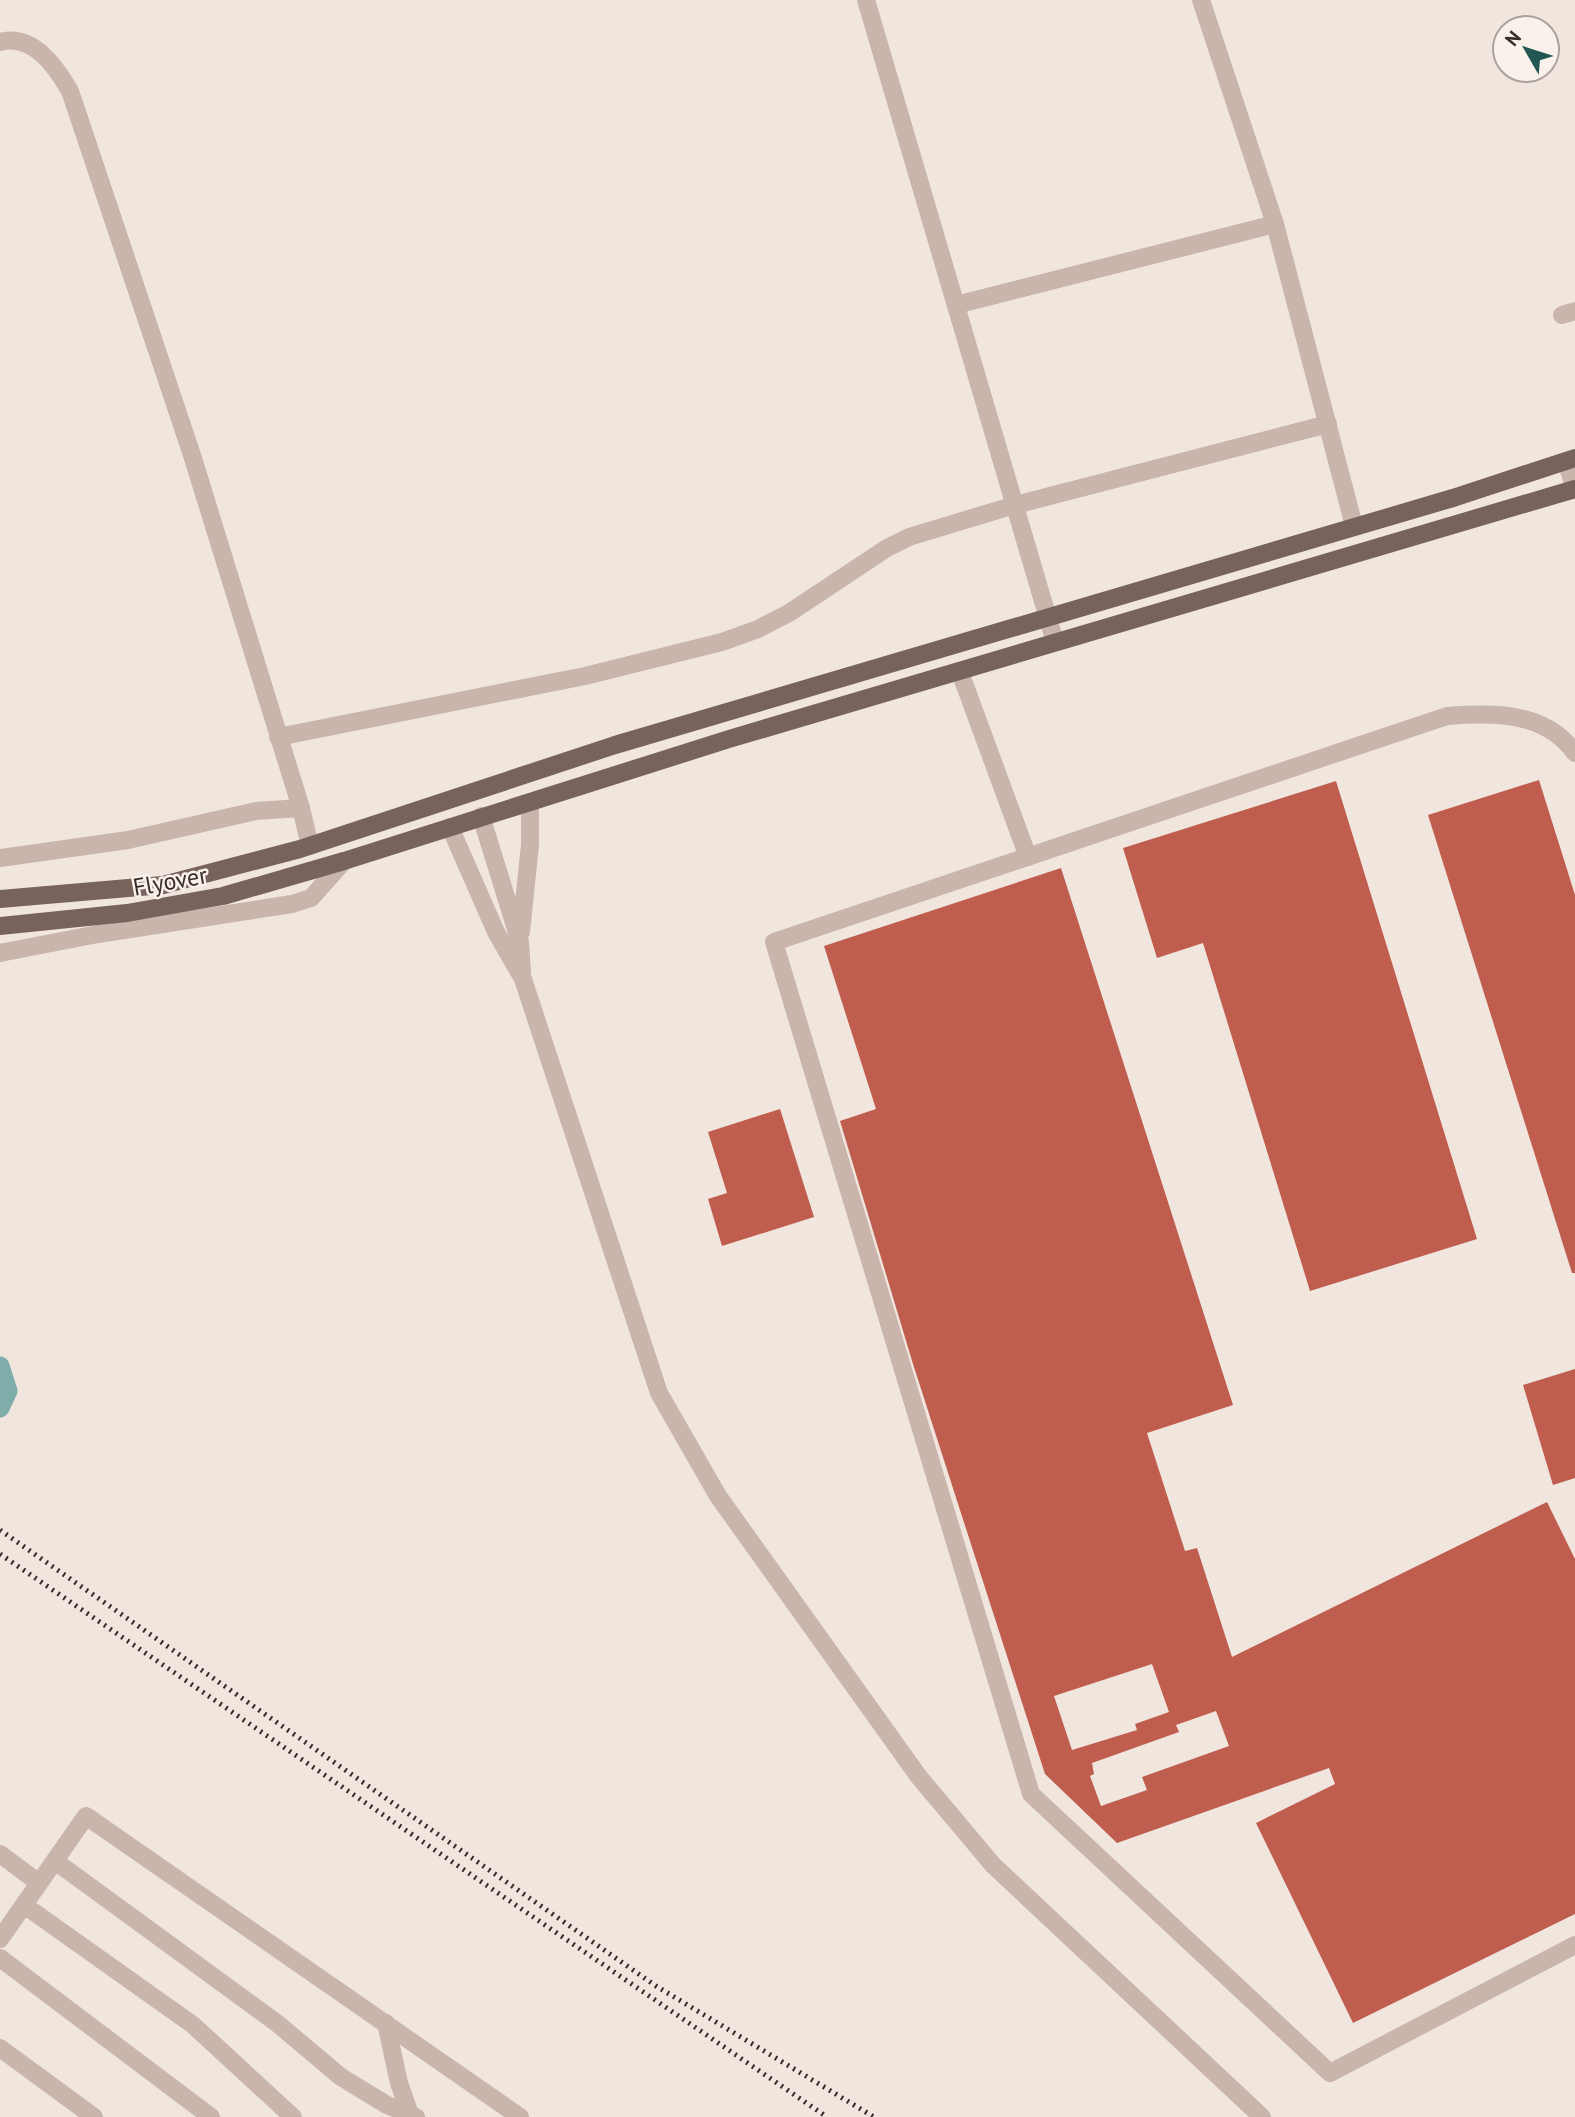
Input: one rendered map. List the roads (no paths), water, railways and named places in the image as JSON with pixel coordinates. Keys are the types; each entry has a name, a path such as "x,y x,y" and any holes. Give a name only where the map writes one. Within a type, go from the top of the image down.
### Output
{"main road":[{"name":"Flyover","path":"0,900 163,885 310,846 615,745 1453,498 1570,459"},
{"name":"Flyover","path":"0,926 127,913 223,896 344,861 729,739 1575,489"}],"street":[{"path":"866,0 1055,642"},
{"path":"1201,0 1275,224 1354,526"},
{"path":"0,42 23,42 43,55 56,66 70,91 192,454 301,808 310,846"},
{"path":"956,305 1275,224"},
{"path":"278,737 585,676 722,642 758,629 811,601 887,548 951,523 1328,424"},
{"path":"1570,459 1575,489"},
{"path":"960,672 1028,857"},
{"path":"1575,753 1564,737 1540,723 1498,713 1447,716 774,942 1031,1794 1330,2073 1575,1945"},
{"path":"523,979 520,942 530,845 530,803"},
{"path":"0,858 128,841 256,811 301,808"},
{"path":"481,816 520,942"},
{"path":"450,827 496,932 523,979 659,1393 718,1496 919,1777 993,1865 1262,2117"},
{"path":"0,953 292,904 312,898 344,861"},
{"path":"0,1939 86,1816 520,2117"},
{"path":"0,1854 39,1883"},
{"path":"55,1861 278,2024 341,2077 387,2105 412,2116"},
{"path":"24,1905 193,2025 293,2117"},
{"path":"0,1958 211,2117"},
{"path":"386,2023 398,2083 412,2116"},
{"path":"0,2048 94,2117"}],"waterway":[{"path":"0,1366 8,1391 0,1408"}],"railway":[{"path":"0,1530 656,1986 874,2117"},
{"path":"0,1554 827,2117"}]}
